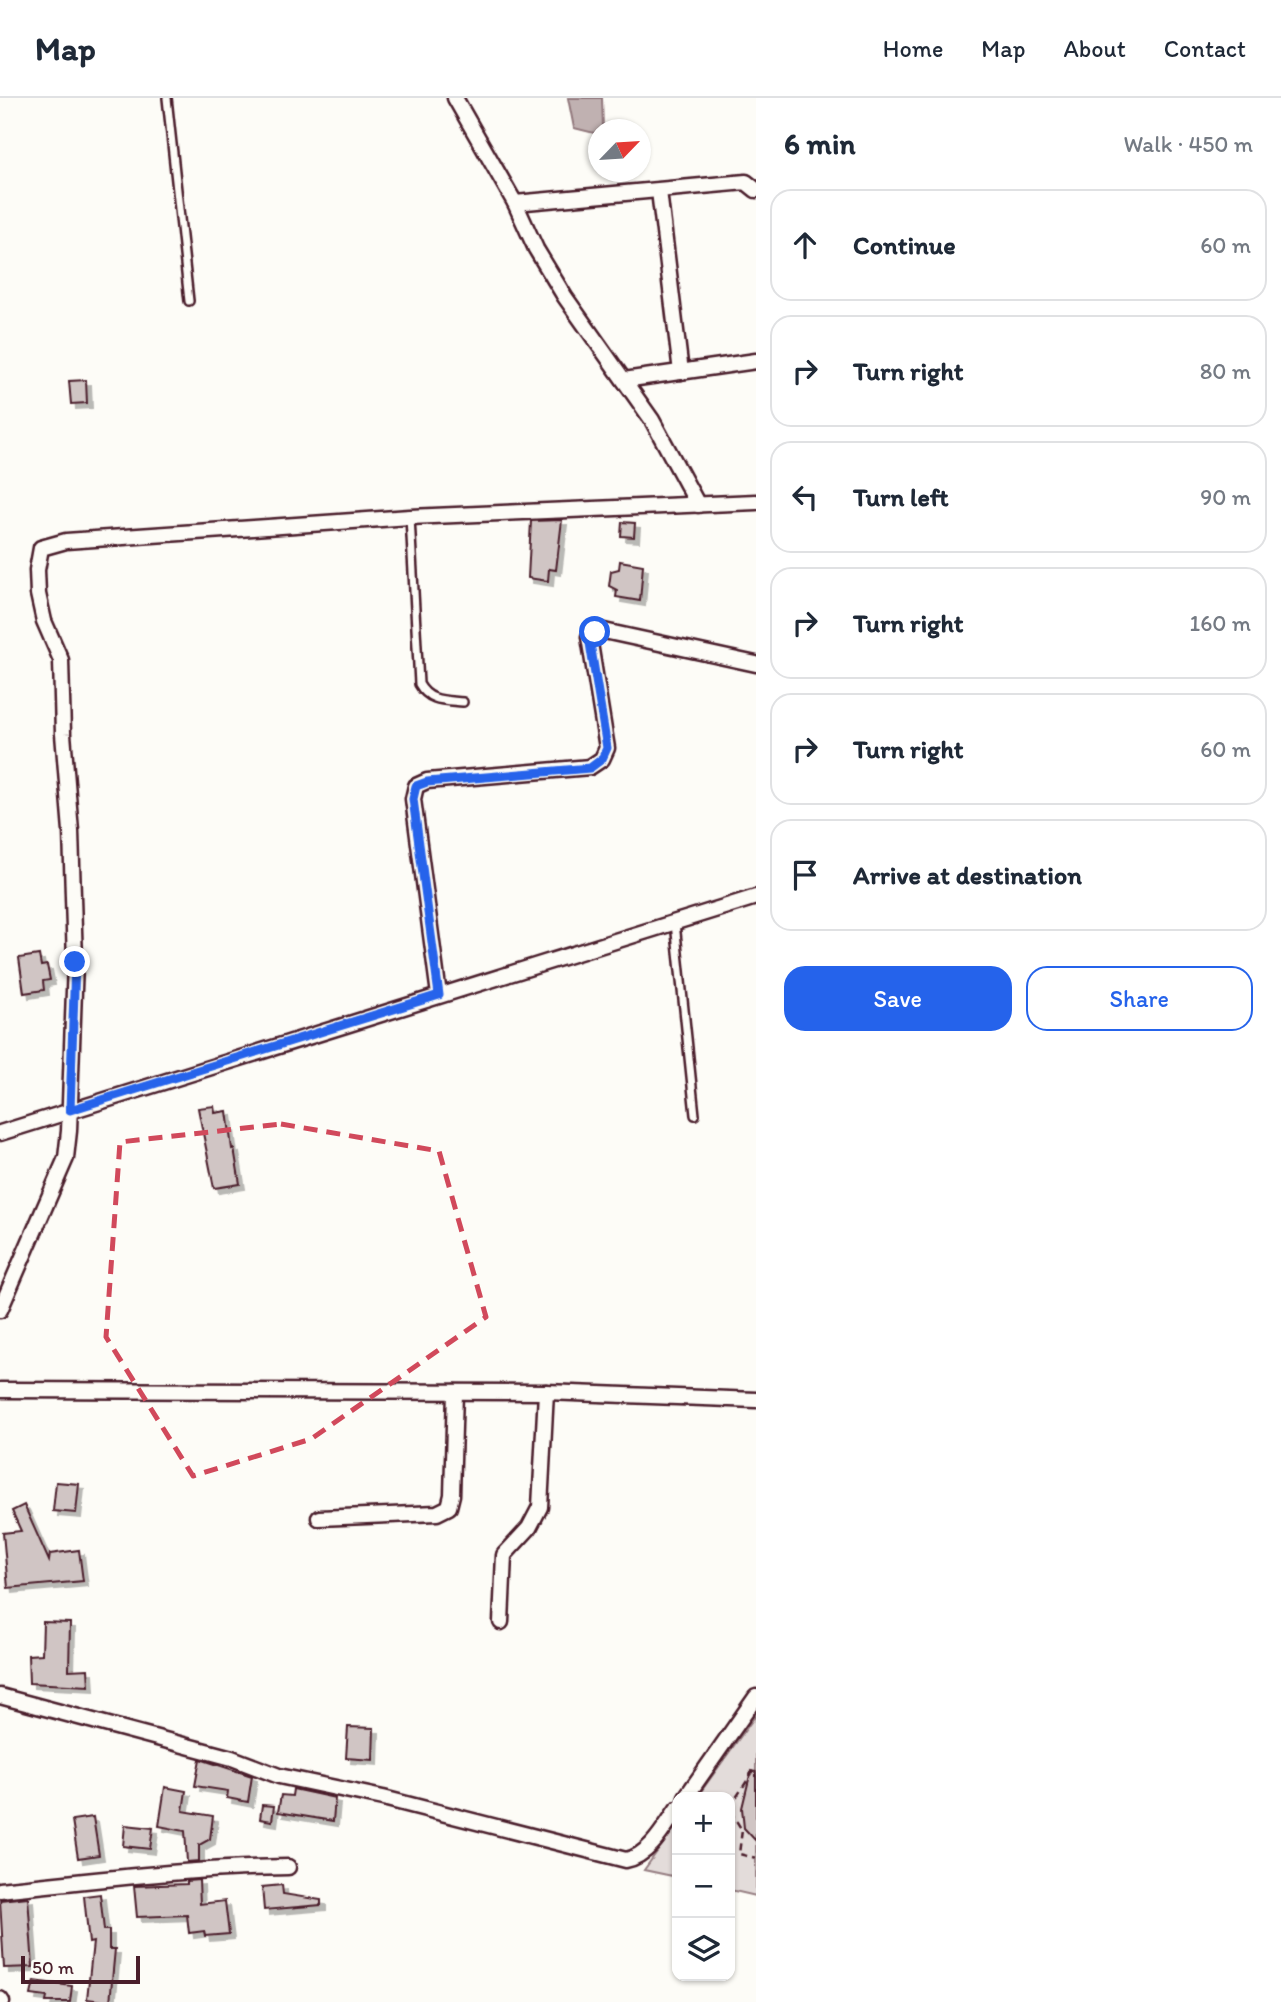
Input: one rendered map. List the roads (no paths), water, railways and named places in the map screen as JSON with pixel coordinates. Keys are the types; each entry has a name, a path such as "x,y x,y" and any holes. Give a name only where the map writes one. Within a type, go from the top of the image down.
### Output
{"street":[{"path":"455,98 515,203 536,249 557,285 652,421 698,505"},
{"path":"515,203 746,182 756,190"},
{"path":"659,191 681,372"},
{"path":"624,380 756,361"},
{"path":"0,1310 66,1158 70,1110 75,962 71,831 63,734 61,660 44,621 38,594 37,570 41,548 66,541 410,517 756,502"},
{"path":"439,995 413,799 416,786 427,782 590,768 602,759 607,748 589,637 595,632 604,631 756,664"},
{"path":"0,1133 756,897"},
{"path":"0,1390 546,1392 659,1399 756,1399"},
{"path":"319,1518 438,1513 449,1507 452,1495 454,1392"},
{"path":"502,1622 504,1555 529,1528 540,1507 546,1392"},
{"path":"0,1696 232,1758 279,1776 383,1798 626,1860 632,1859 656,1840 672,1816"},
{"path":"690,1792 756,1698"},
{"path":"0,1890 217,1868 288,1867"}],"lane":[{"path":"167,98 189,301"},
{"path":"410,517 419,684 424,693 435,700 463,702"},
{"path":"675,922 695,1115"}]}
